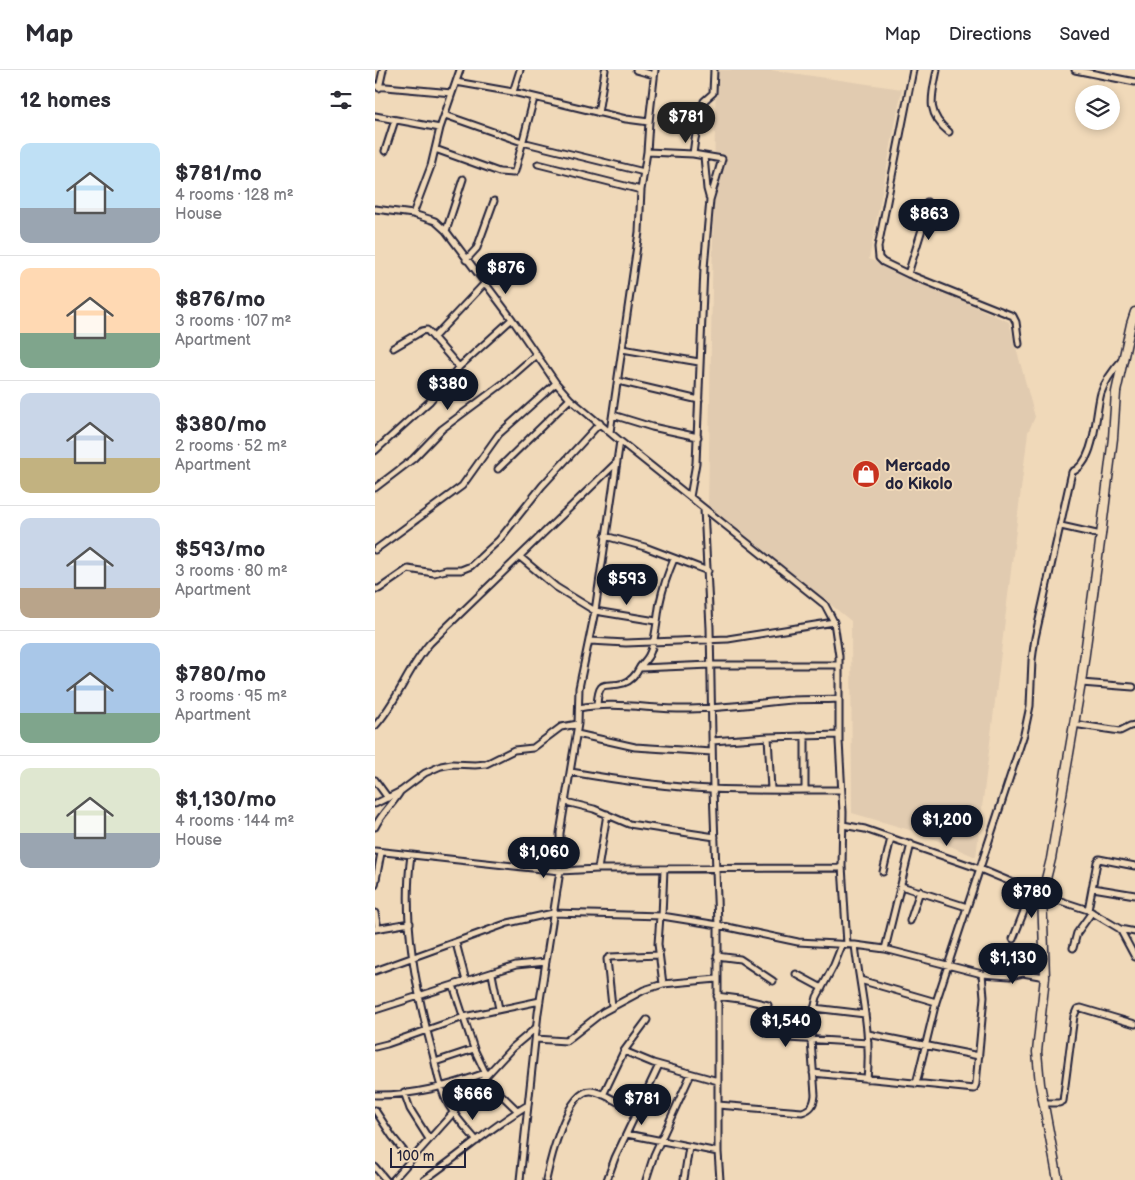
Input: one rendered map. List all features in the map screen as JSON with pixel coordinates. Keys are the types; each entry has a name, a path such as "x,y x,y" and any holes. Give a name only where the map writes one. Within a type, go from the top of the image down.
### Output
{"street":[{"path":"383,70 377,87 452,94"},
{"path":"413,214 423,190 440,128 459,70"},
{"path":"513,92 520,70"},
{"path":"599,112 605,70"},
{"path":"611,432 639,232 641,190 655,72 636,70"},
{"path":"693,154 704,101 713,93 714,70"},
{"path":"913,70 878,251 879,258 883,262 908,274 1013,316 1016,322 1019,344"},
{"path":"937,70 931,105 938,123 949,132"},
{"path":"1075,70 1135,82"},
{"path":"456,82 513,92 626,119 649,122"},
{"path":"435,149 499,172 513,173 534,98"},
{"path":"445,115 523,142 643,172"},
{"path":"375,116 440,128"},
{"path":"385,152 395,120"},
{"path":"647,152 693,154 722,160 710,200 699,362 698,437 690,497"},
{"path":"704,156 710,200"},
{"path":"538,164 641,190"},
{"path":"446,231 463,179"},
{"path":"466,260 479,243 494,201"},
{"path":"908,274 923,226 927,202"},
{"path":"375,210 413,214 435,221 446,231 537,354 556,383 570,399 825,605 834,622 839,665 838,700 843,825 844,944 817,997 814,1008 811,1040 815,1102 809,1110 802,1112 718,1105"},
{"path":"434,337 484,284"},
{"path":"1058,1180 1040,1084 1037,1052 1045,977 1042,896 1051,859 1081,683 1112,445 1116,392 1135,312"},
{"path":"375,451 429,402 459,367 512,320"},
{"path":"393,348 422,330 427,330 459,367"},
{"path":"622,348 699,362"},
{"path":"375,488 413,460 442,429 505,382 537,354"},
{"path":"916,1084 936,1002 1024,734 1031,706 1032,660 1035,638 1073,472 1078,470 1084,462 1093,437 1101,393 1123,360"},
{"path":"618,381 699,400"},
{"path":"375,550 462,486 499,434 556,383"},
{"path":"497,469 570,399"},
{"path":"613,415 651,428 698,437"},
{"path":"375,589 379,589 408,570 434,573 447,570 461,570 471,566 499,540 542,486 600,423"},
{"path":"519,1180 540,1001 560,871 560,833 577,734 579,688 595,611 620,441"},
{"path":"375,725 387,712 425,649 617,462"},
{"path":"704,509 711,639 712,752 718,925 718,1152 720,1180"},
{"path":"1061,526 1101,534"},
{"path":"605,536 645,548 708,571"},
{"path":"520,557 556,587 595,611 656,621"},
{"path":"597,705 601,687 607,684 624,683 631,679 649,655 654,642 656,621 664,585 674,558"},
{"path":"590,641 626,643 753,636 834,622"},
{"path":"640,668 711,665 839,665"},
{"path":"1081,683 1133,687"},
{"path":"579,708 597,705 678,709 712,708 793,700 838,700"},
{"path":"375,804 401,791 425,773 441,766 486,764 514,750 533,748 561,727 578,724"},
{"path":"1073,724 1120,731 1135,725"},
{"path":"577,734 650,749 712,752"},
{"path":"712,741 805,735 839,735"},
{"path":"805,735 805,790"},
{"path":"768,737 771,790"},
{"path":"571,772 611,779 713,789 841,790"},
{"path":"375,780 388,798"},
{"path":"375,827 401,791"},
{"path":"566,802 607,814 635,825 715,836"},
{"path":"599,869 607,814"},
{"path":"843,825 865,828 980,869 1042,896 1090,911 1120,929 1135,932"},
{"path":"883,872 891,838"},
{"path":"885,949 911,844"},
{"path":"375,885 378,852 560,871 599,869 839,868 842,866"},
{"path":"411,854 407,885 413,958 419,996 440,1086 453,1113 477,1141"},
{"path":"1073,948 1077,933 1090,911 1099,859 1135,866"},
{"path":"663,984 659,955 664,869"},
{"path":"901,886 967,907"},
{"path":"1093,888 1135,895"},
{"path":"910,921 920,891"},
{"path":"1013,940 1033,891"},
{"path":"375,913 376,929 410,924"},
{"path":"375,971 509,923 553,913 661,916 718,925 798,942 844,944 885,949 982,974 1010,976 1023,973 1045,977"},
{"path":"1120,929 1135,957"},
{"path":"456,943 466,981"},
{"path":"855,945 868,1043 867,1079"},
{"path":"612,1006 607,959 610,957 659,955"},
{"path":"717,956 740,960 773,981"},
{"path":"375,1010 516,965 546,962"},
{"path":"492,974 499,1009"},
{"path":"796,974 822,988"},
{"path":"813,1073 971,1090 976,1084 979,1056 984,997 982,974"},
{"path":"536,1038 566,1041 612,1006 643,990 663,984 717,979"},
{"path":"860,980 936,1002"},
{"path":"453,985 485,1075 518,1111"},
{"path":"717,996 768,1005"},
{"path":"375,1047 464,1017 540,1001"},
{"path":"814,1008 865,1014"},
{"path":"1043,1102 1059,1103 1063,1101 1074,1016 1077,1009 1081,1008 1135,1024"},
{"path":"603,1095 624,1051 647,1020"},
{"path":"393,1180 485,1075 512,1048 538,1027"},
{"path":"784,1030 784,1035 788,1038 868,1043"},
{"path":"867,1034 979,1056"},
{"path":"435,1062 475,1049"},
{"path":"624,1051 659,1065 718,1081"},
{"path":"607,1180 615,1158 659,1065"},
{"path":"646,1180 691,1074"},
{"path":"375,1095 457,1083 485,1075"},
{"path":"546,1180 567,1113 585,1092 593,1091 637,1112"},
{"path":"404,1092 410,1110 429,1139"},
{"path":"424,1180 460,1155 496,1125 528,1105"},
{"path":"375,1110 411,1160"},
{"path":"627,1134 718,1152"},
{"path":"684,1179 689,1147"},
{"path":"375,1167 386,1180"},
{"path":"398,1175 403,1180"}],"shaded area":[{"name":"Mercado do Kikolo","path":"716,70 771,70 902,89 869,259 1009,322 1035,417 1028,432 976,857 917,832 852,813 851,621 708,505"}],"place":[{"name":"Mercado do Kikolo","path":"866,474"}]}
